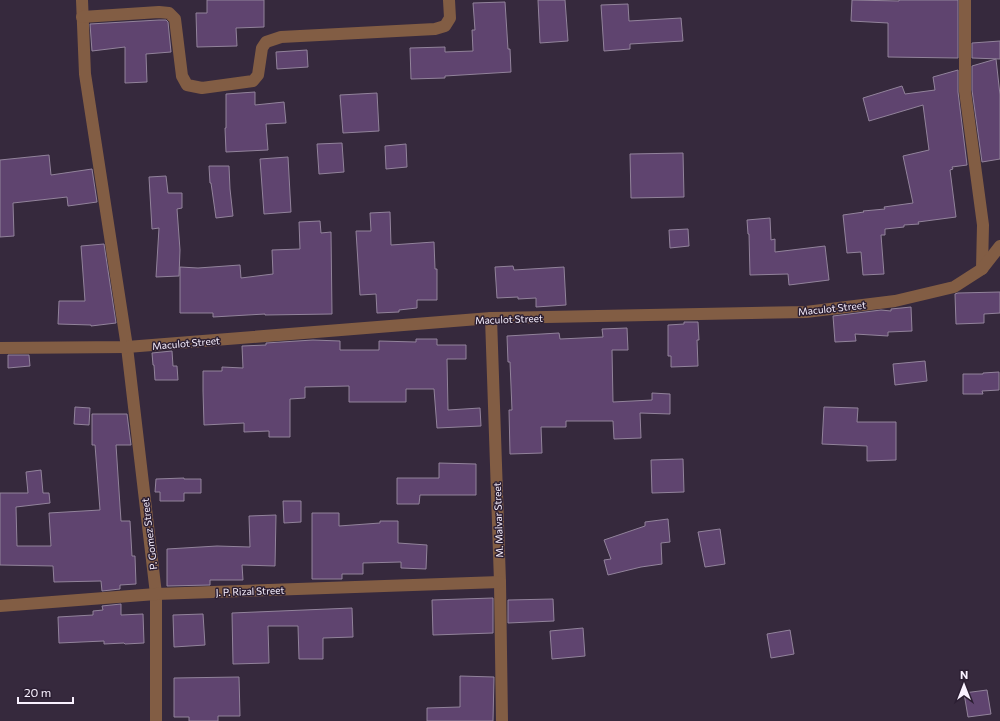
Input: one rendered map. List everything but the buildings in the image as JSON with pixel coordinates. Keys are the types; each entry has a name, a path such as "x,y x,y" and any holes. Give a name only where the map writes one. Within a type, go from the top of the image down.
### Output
{"street":[{"name":"P. Gomez Street","path":"82,0 85,74 127,347 156,594 156,721"},
{"path":"82,17 159,12 169,13 175,19 182,76 188,85 202,88 253,81 258,75 262,48 266,42 281,37 435,30 446,26 450,18 449,0"},
{"path":"964,0 965,92 982,225 982,269"},
{"name":"Maculot Street","path":"0,348 127,347 492,318 806,312 895,300 954,288 982,269 1000,246"},
{"name":"M. Malvar Street","path":"492,318 500,582 502,721"},
{"name":"J. P. Rizal Street","path":"0,606 156,594 500,582"}]}
